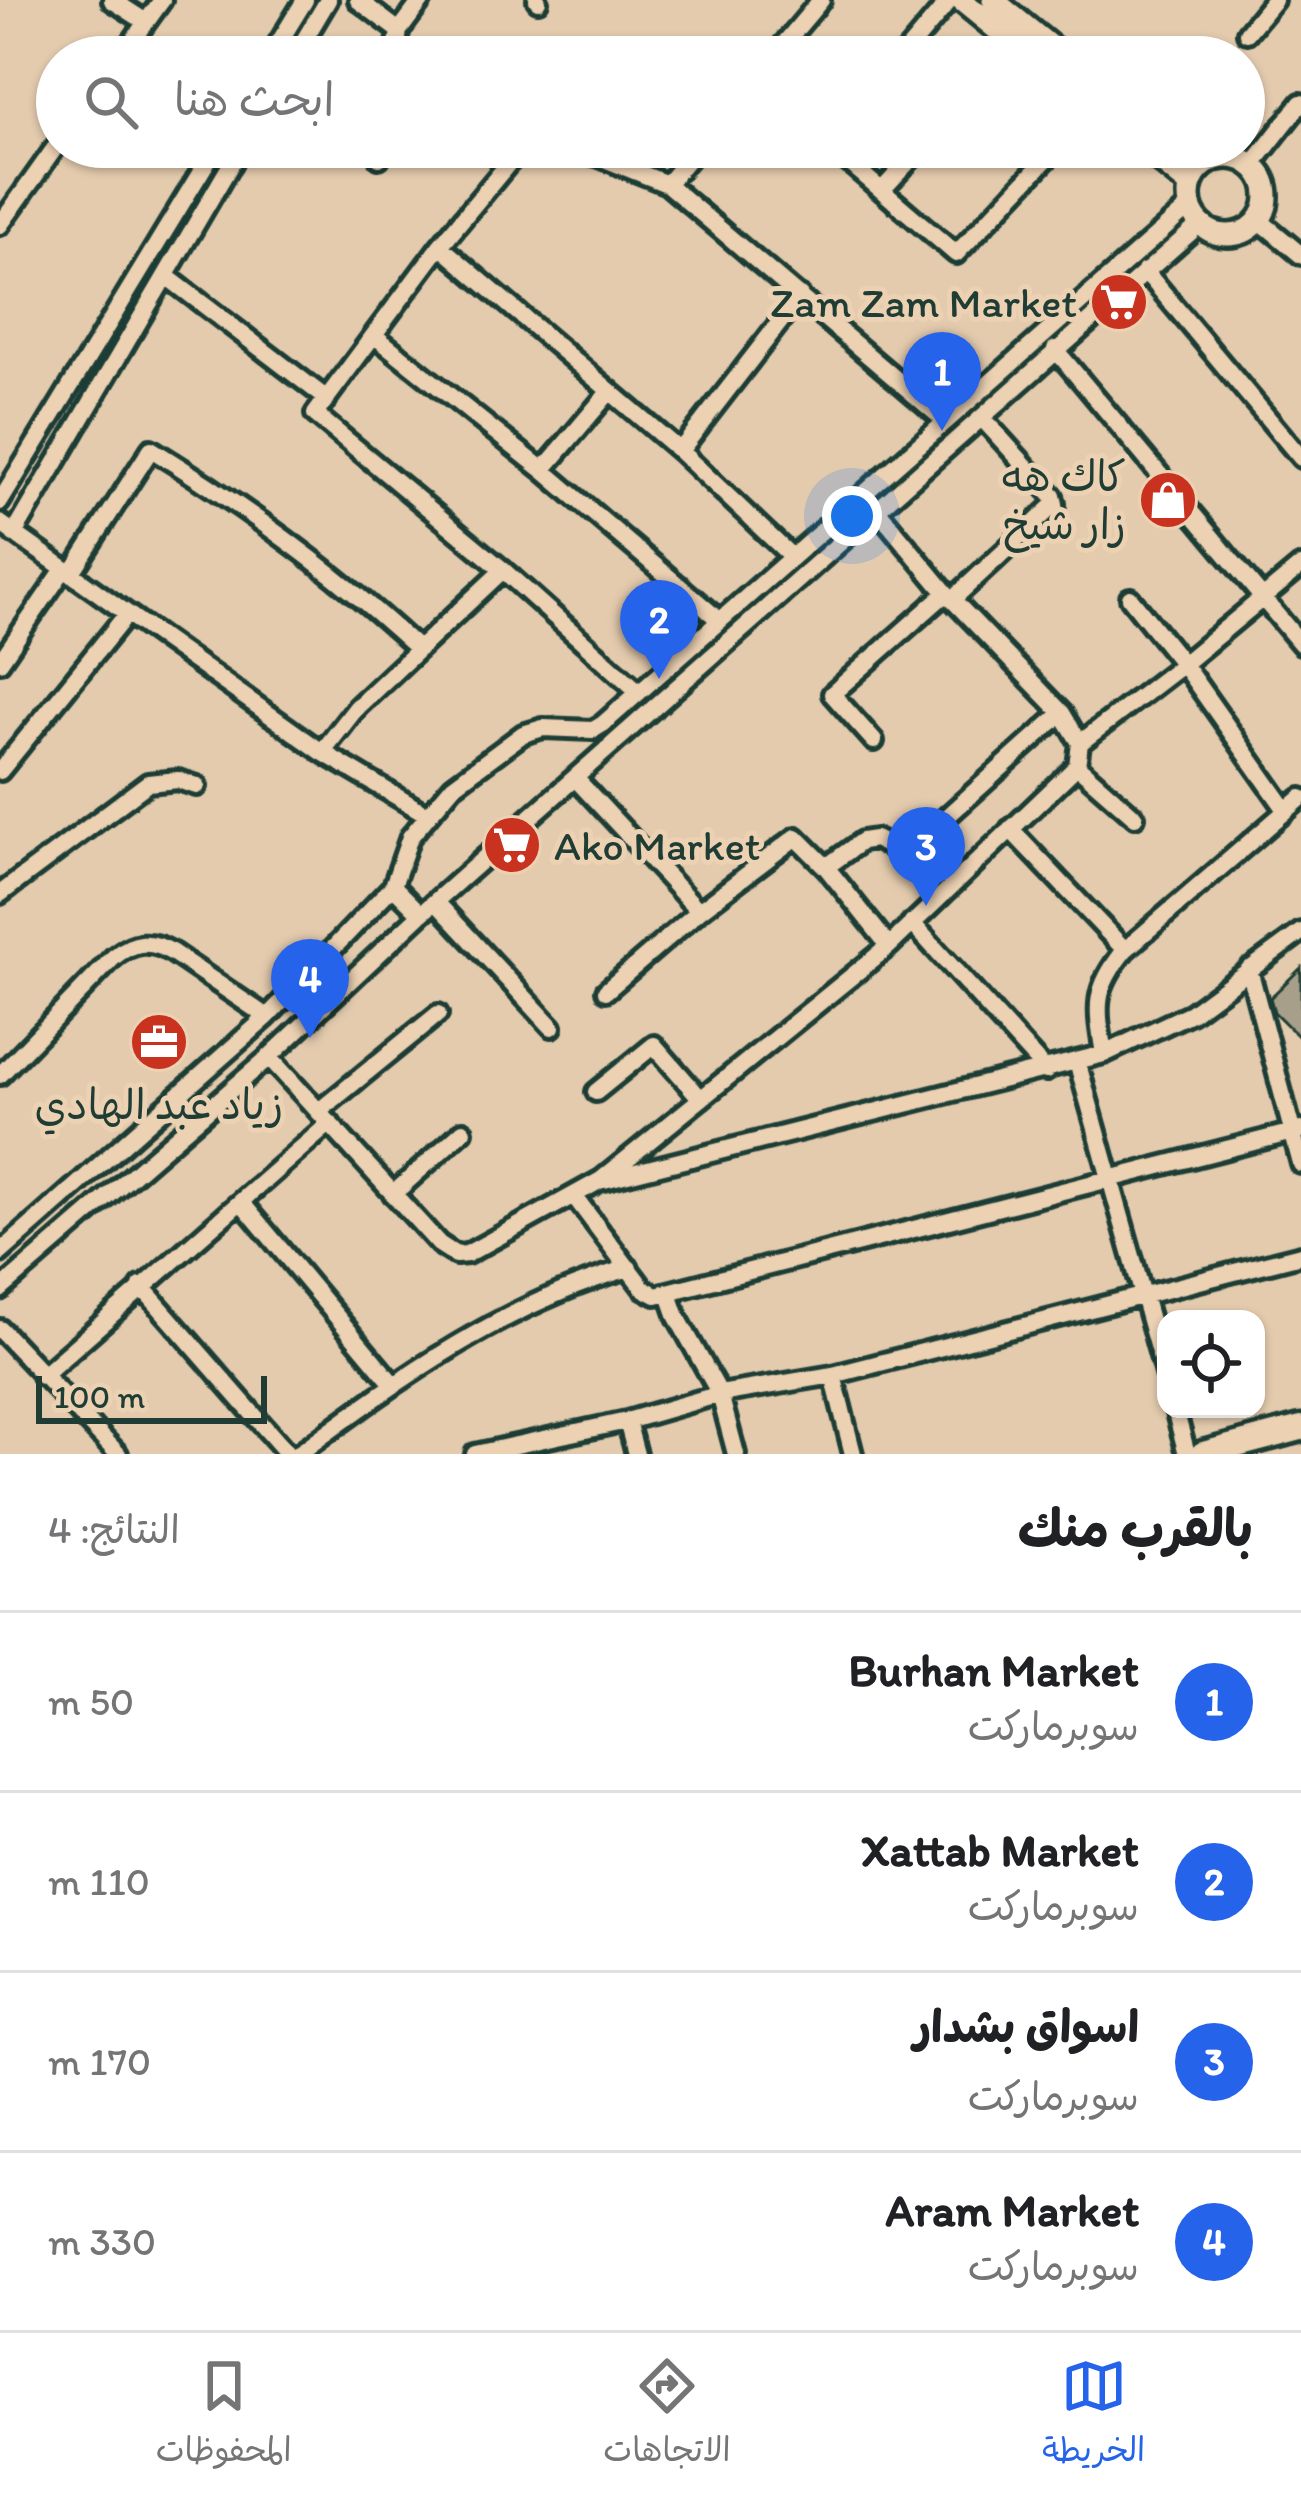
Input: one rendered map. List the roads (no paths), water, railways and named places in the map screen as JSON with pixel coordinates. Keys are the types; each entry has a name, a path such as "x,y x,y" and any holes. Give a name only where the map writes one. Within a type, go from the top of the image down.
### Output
{"main road":[{"path":"1203,1454 1301,1428"}],"street":[{"path":"112,0 146,22"},
{"path":"136,36 161,0"},
{"path":"283,36 305,0"},
{"path":"307,36 328,0"},
{"path":"358,0 399,31"},
{"path":"398,36 422,0"},
{"path":"791,36 821,0"},
{"path":"920,36 950,0"},
{"path":"961,0 1000,36"},
{"path":"993,0 1038,36"},
{"path":"1247,33 1274,0"},
{"path":"1265,149 1301,103"},
{"path":"0,225 41,168"},
{"path":"0,502 203,168"},
{"path":"230,168 5,530 322,752 426,814"},
{"path":"505,168 440,246 315,414 503,570 639,692"},
{"path":"627,168 667,184 944,419"},
{"path":"667,184 680,168"},
{"path":"856,168 956,254 1038,168"},
{"path":"882,190 902,168"},
{"path":"1165,168 1195,196 1225,236 1244,232 1259,220 1266,205 1267,187 1254,168"},
{"path":"1184,168 1195,196"},
{"path":"0,1290 269,1057 421,914 1145,272 1217,168"},
{"path":"0,1253 267,1017 393,886 410,837 452,786 523,734 543,728 584,731 603,724 1195,196"},
{"path":"1259,220 1301,255"},
{"path":"440,246 680,451 791,556"},
{"path":"1145,272 1301,458"},
{"path":"166,276 327,399"},
{"path":"680,451 800,296"},
{"path":"375,336 543,470 719,620"},
{"path":"1055,349 1301,644"},
{"path":"543,470 610,391"},
{"path":"874,741 832,694 1055,504 1053,496 982,418"},
{"path":"0,662 68,572 151,448 311,555 417,648"},
{"path":"269,1057 439,1244 456,1255 467,1254 601,1180 889,946 1078,766 1080,742 1062,713 949,596 878,511"},
{"path":"1080,742 1301,566"},
{"path":"322,752 357,707 503,570"},
{"path":"1130,598 1286,810"},
{"path":"0,771 127,614"},
{"path":"826,867 862,841 874,839 895,852 913,847 1062,713"},
{"path":"584,731 604,755"},
{"path":"1078,766 1135,817"},
{"path":"577,779 699,910"},
{"path":"3,885 148,783 178,780 196,786"},
{"path":"1104,1054 1097,1002 1101,985 1125,950 1301,798"},
{"path":"1010,829 1125,950"},
{"path":"605,991 792,838 802,841 826,867 889,946"},
{"path":"393,886 421,914"},
{"path":"436,902 552,1028"},
{"path":"911,923 1046,1071"},
{"path":"601,1180 1104,1054 1191,1013 1301,932"},
{"path":"0,1075 114,957 127,946 143,942 173,952 267,1017"},
{"path":"1249,968 1297,1131 1301,1164"},
{"path":"42,1376 242,1203 324,1117 438,1014"},
{"path":"596,1092 653,1045 701,1099"},
{"path":"1077,1061 1157,1343"},
{"path":"393,1194 464,1131"},
{"path":"574,1196 643,1288 656,1295 669,1294 1297,1131"},
{"path":"242,1203 393,1384"},
{"path":"475,1454 627,1421 720,1394 833,1375 1301,1255"},
{"path":"298,1454 393,1384 540,1298 629,1268"},
{"path":"141,1286 288,1454"},
{"path":"669,1294 676,1317 720,1394 736,1454"},
{"path":"0,1329 118,1454"},
{"path":"833,1375 853,1454"},
{"path":"1177,1418 1187,1454"},
{"path":"627,1421 636,1454"}],"place":[{"name":"Zam Zam Market","path":"1119,302"},
{"name":"Burhan Market","path":"942,431"},
{"name":"كاك هه زار شيخ","path":"1168,500"},
{"name":"Xattab Market","path":"659,679"},
{"name":"Ako Market","path":"512,845"},
{"name":"اسواق بشدار","path":"926,906"},
{"name":"Aram Market","path":"310,1038"},
{"name":"زياد عبد الهادي","path":"159,1042"}]}
